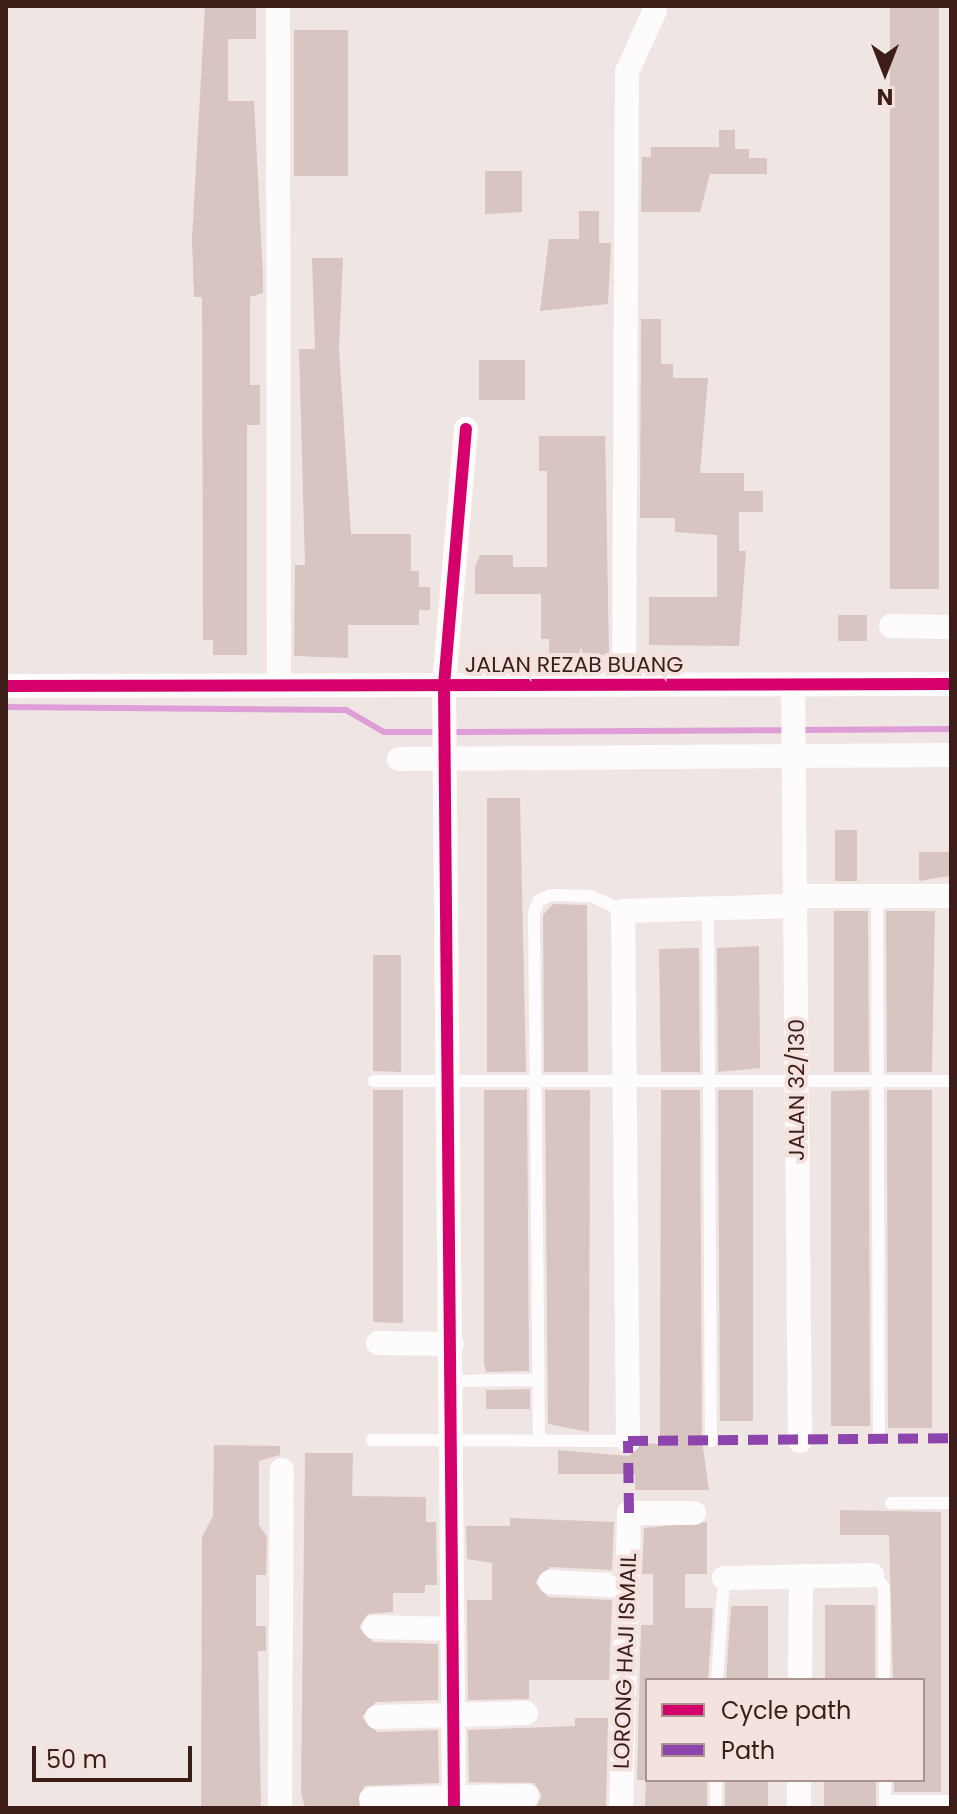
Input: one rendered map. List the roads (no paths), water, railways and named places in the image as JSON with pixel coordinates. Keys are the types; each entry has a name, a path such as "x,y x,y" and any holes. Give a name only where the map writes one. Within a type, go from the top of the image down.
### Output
{"street":[{"path":"278,6 279,685"},
{"path":"624,685 627,72 655,10"},
{"path":"454,1802 449,738 444,685 466,429"},
{"path":"891,626 951,627"},
{"name":"JALAN REZAB BUANG","path":"6,686 951,684"},
{"name":"JALAN 32/130","path":"793,685 796,739 800,1441"},
{"path":"399,759 449,738 796,739 951,755"},
{"path":"628,1441 623,911 708,909 877,896 951,896"},
{"path":"378,1343 452,1344"},
{"path":"280,1808 282,1470"},
{"name":"LORONG HAJI ISMAIL","path":"621,1808 629,1513 694,1513"},
{"path":"724,1578 872,1575"},
{"path":"800,1678 801,1576"},
{"path":"550,1582 627,1586"},
{"path":"374,1627 453,1629"},
{"path":"377,1717 526,1713"},
{"path":"799,1782 799,1808"},
{"path":"371,1799 454,1802 527,1796"}],"lane":[{"path":"539,1440 535,1081 539,900 591,896 623,911"},
{"path":"877,896 875,1081 879,1439"},
{"path":"708,909 711,1441"},
{"path":"374,1081 951,1081"},
{"path":"452,1381 538,1380"},
{"path":"372,1440 628,1441"},
{"path":"891,1503 951,1503"},
{"path":"872,1575 884,1587 884,1678"},
{"path":"717,1678 724,1578"},
{"path":"716,1782 716,1808"},
{"path":"885,1782 885,1804 951,1801"}],"waterway":[{"path":"6,707 346,710 384,732 440,732"},
{"path":"799,730 951,729"},
{"path":"451,732 788,730"}]}
